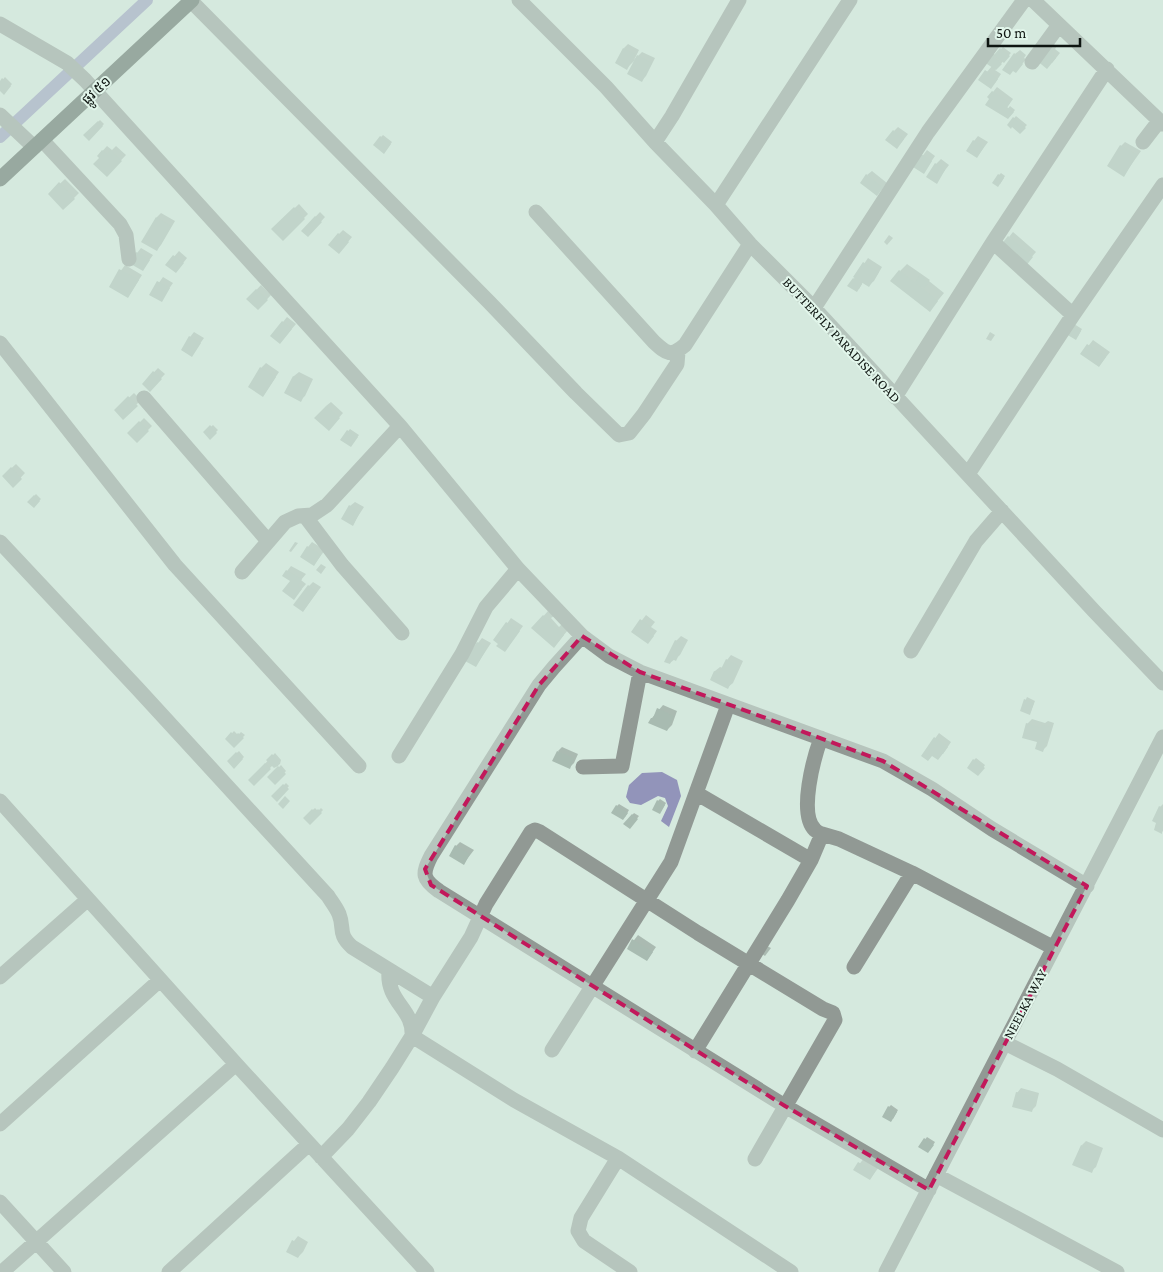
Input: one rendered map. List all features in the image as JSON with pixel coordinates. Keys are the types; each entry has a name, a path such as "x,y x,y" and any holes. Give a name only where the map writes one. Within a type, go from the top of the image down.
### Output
{"main road":[{"name":"ផ្លូវ ៥១","path":"0,179 38,144 90,86 191,1"}],"street":[{"name":"BUTTERFLY PARADISE ROAD","path":"519,0 606,87 655,142 716,204 750,244 814,308 1163,683"},
{"path":"716,204 850,0"},
{"path":"814,308 928,132 1024,0"},
{"path":"1033,0 1161,122 1143,142"},
{"path":"191,1 619,435 629,433 644,414 677,364 678,352"},
{"path":"655,142 672,116 734,2"},
{"path":"0,24 67,63 90,86 400,426 518,570 582,636 609,656 640,672 883,761 932,789 992,829 1087,886"},
{"path":"1032,62 1059,25"},
{"path":"895,397 993,242 1107,70"},
{"path":"4,119 19,133 38,144 120,224 126,235 129,258"},
{"path":"968,474 1073,315 1163,185"},
{"path":"536,212 654,342 663,351 670,354 678,352 685,345 750,244"},
{"path":"993,242 1073,315"},
{"path":"0,343 176,565 359,766"},
{"path":"144,398 268,541"},
{"path":"242,572 285,522 291,518 317,512 326,505 400,426"},
{"path":"911,651 976,541 1002,511"},
{"path":"305,516 342,565 402,633"},
{"path":"0,542 328,896 339,914 342,935 345,940 352,947 433,997"},
{"path":"399,756 462,654 486,607 518,570"},
{"path":"582,636 554,667 528,701 431,856 424,875 431,885 593,987 785,1106 929,1190"},
{"path":"583,767 622,766 640,672"},
{"path":"552,1050 671,862 713,751 728,705"},
{"name":"NEELKA WAY","path":"886,1272 1163,737"},
{"path":"821,738 810,780 808,798 810,822 814,830 912,873 1054,948"},
{"path":"696,794 811,860"},
{"path":"0,800 160,980 427,1272"},
{"path":"321,1157 348,1129 369,1102 412,1036 433,997 460,957 493,892 531,832 535,830 823,1010 833,1013 835,1018 755,1159"},
{"path":"696,1051 788,900 811,860 822,834"},
{"path":"854,967 912,873"},
{"path":"0,977 88,900"},
{"path":"389,970 392,993 411,1022 412,1036"},
{"path":"0,1124 160,980"},
{"path":"412,1036 514,1100 618,1158 791,1272"},
{"path":"1005,1043 1057,1069 1163,1130"},
{"path":"2,1272 236,1064"},
{"path":"169,1272 309,1144"},
{"path":"618,1158 581,1218 578,1231 584,1241 630,1272"},
{"path":"936,1175 1116,1272"},
{"path":"0,1202 64,1272"}],"highlighted area":[{"path":"582,636 640,672 883,761 1087,886 929,1190 785,1106 431,885 425,869 539,685"}],"water":[{"path":"662,772 677,780 681,796 669,827 661,821 668,806 665,798 658,796 641,805 630,803 626,797 629,785 642,773"}],"building":[{"path":"1046,46 1053,51 1051,54 1056,58 1047,69 1036,60"},
{"path":"623,48 635,54 627,70 615,63"},
{"path":"1000,48 1010,56 1004,63 994,55"},
{"path":"1014,53 1023,60 1021,63 1023,64 1016,73 1013,71 1010,75 1002,70"},
{"path":"990,54 1002,64 996,70 984,62"},
{"path":"637,55 652,63 642,82 627,74"},
{"path":"985,70 998,79 991,89 978,80"},
{"path":"2,78 11,86 4,95 0,91 0,81"},
{"path":"992,91 1010,103 1007,107 1014,112 1008,119 985,105 989,99 987,97"},
{"path":"1013,117 1026,128 1020,134 1007,125"},
{"path":"98,121 103,126 89,141 83,135"},
{"path":"893,130 904,139 897,149 885,140"},
{"path":"380,136 391,144 384,154 373,145"},
{"path":"973,140 984,147 977,158 966,151"},
{"path":"1120,145 1137,155 1124,177 1107,166"},
{"path":"102,150 107,154 110,150 122,161 107,177 93,164 99,158 97,156"},
{"path":"921,154 932,161 924,174 913,167"},
{"path":"935,163 945,170 937,184 926,177"},
{"path":"866,174 883,188 877,196 860,183"},
{"path":"998,174 1004,178 998,187 992,183"},
{"path":"59,182 75,199 63,210 48,194"},
{"path":"294,207 305,219 283,241 271,229"},
{"path":"315,216 322,222 308,237 301,231"},
{"path":"156,217 171,226 157,251 141,242"},
{"path":"338,233 349,242 339,254 328,245"},
{"path":"1008,236 1033,257 1025,267 1000,246"},
{"path":"136,252 150,260 143,271 129,263"},
{"path":"173,255 184,263 176,273 165,265"},
{"path":"863,262 879,272 869,287 853,277"},
{"path":"119,269 139,280 128,298 109,287"},
{"path":"899,270 938,301 930,312 890,281"},
{"path":"920,275 929,282 924,288 915,282"},
{"path":"853,278 862,284 857,292 847,286"},
{"path":"157,281 170,288 162,302 149,295"},
{"path":"256,289 268,300 258,310 246,299"},
{"path":"282,321 292,329 280,344 270,336"},
{"path":"1071,325 1081,331 1076,340 1066,334"},
{"path":"189,336 201,343 192,357 181,350"},
{"path":"1087,344 1106,357 1099,367 1080,354"},
{"path":"260,367 276,377 263,397 248,387"},
{"path":"153,371 162,379 150,392 142,384"},
{"path":"293,376 310,384 301,402 284,393"},
{"path":"128,396 138,406 123,420 114,410"},
{"path":"326,406 340,418 329,431 314,418"},
{"path":"139,421 149,431 137,443 127,433"},
{"path":"210,425 217,433 210,440 203,432"},
{"path":"347,430 358,437 351,447 340,440"},
{"path":"11,467 22,479 13,488 2,476"},
{"path":"34,495 40,501 34,508 27,502"},
{"path":"349,505 360,512 353,526 341,519"},
{"path":"307,546 321,555 314,566 300,557"},
{"path":"286,570 302,579 298,585 302,589 294,600 282,591 290,581 282,576"},
{"path":"308,585 317,592 303,612 293,605"},
{"path":"543,615 564,635 554,648 531,628"},
{"path":"640,619 651,627 648,632 654,636 648,644 631,632"},
{"path":"506,622 520,631 505,652 496,646 498,644 493,640"},
{"path":"675,640 684,644 676,661 672,659 670,664 664,662"},
{"path":"477,642 487,648 476,667 465,661"},
{"path":"726,659 739,666 728,689 710,680 714,671 719,673"},
{"path":"1024,699 1034,703 1030,715 1020,711"},
{"path":"657,708 674,716 667,731 648,723 653,718"},
{"path":"1026,723 1041,728 1042,725 1051,727 1043,752 1035,749 1037,742 1022,738"},
{"path":"231,732 235,736 238,733 244,738 234,748 225,739"},
{"path":"934,737 948,747 938,760 932,756 928,761 921,756"},
{"path":"557,751 574,758 570,769 552,761"},
{"path":"236,752 243,759 234,769 227,761"},
{"path":"272,754 280,762 274,768 266,760"},
{"path":"973,759 985,768 978,776 967,768"},
{"path":"265,763 271,769 254,786 248,780"},
{"path":"278,766 286,774 275,785 267,777"},
{"path":"283,784 289,789 277,802 271,796"},
{"path":"285,796 290,801 283,809 278,804"},
{"path":"657,800 665,805 660,814 652,810"},
{"path":"616,805 628,813 623,820 611,813"},
{"path":"1159,806 1163,808 1162,834 1154,830 1156,823 1152,821"},
{"path":"312,809 315,812 318,809 322,813 310,825 303,818"},
{"path":"632,814 638,819 630,829 623,824"},
{"path":"455,845 470,854 464,865 449,856"},
{"path":"632,939 653,952 647,961 627,949"},
{"path":"1016,1092 1036,1097 1032,1112 1012,1107"},
{"path":"888,1106 897,1112 891,1122 882,1117"},
{"path":"924,1138 934,1145 928,1153 918,1147"},
{"path":"1081,1145 1100,1152 1092,1173 1072,1165"},
{"path":"858,1162 875,1172 870,1180 853,1170"},
{"path":"292,1240 304,1246 298,1258 286,1252"}],"waterway":[{"path":"0,137 147,0"}]}
